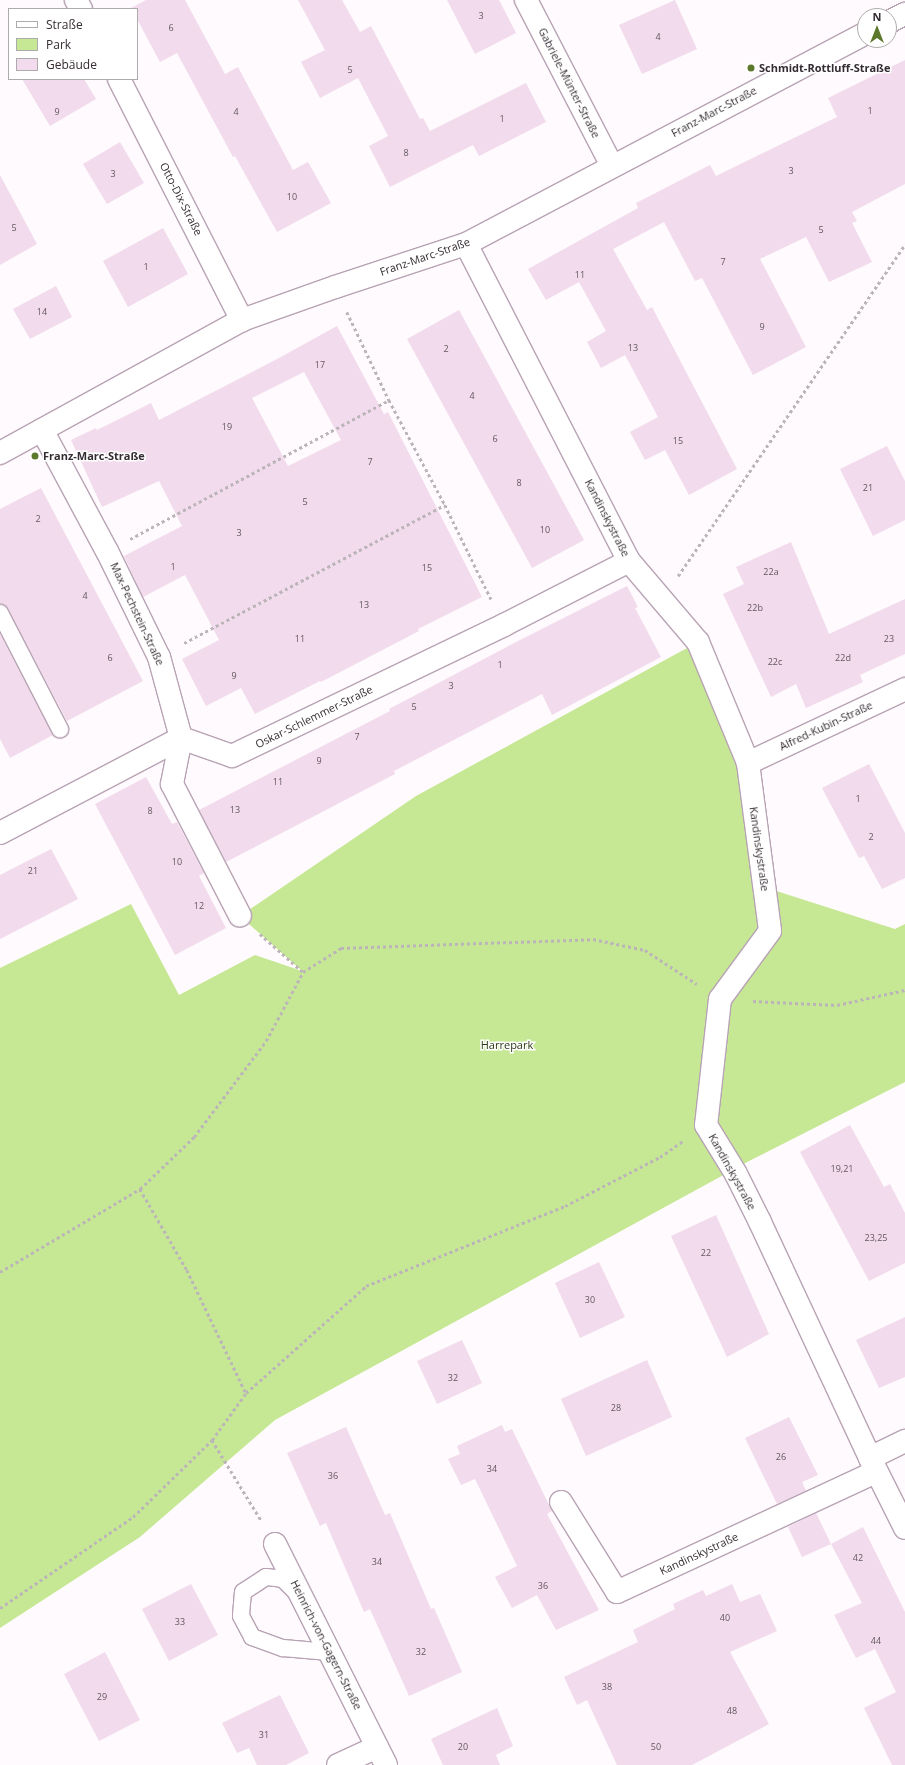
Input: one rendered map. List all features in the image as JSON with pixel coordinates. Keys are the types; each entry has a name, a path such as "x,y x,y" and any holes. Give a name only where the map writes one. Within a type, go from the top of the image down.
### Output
{"street":[{"name":"Gabriele-Münter-Straße","path":"526,0 612,166"},
{"name":"Franz-Marc-Straße","path":"0,453 242,320 335,287 466,244 857,38"},
{"name":"Otto-Dix-Straße","path":"120,80 242,320"},
{"name":"Kandinskystraße","path":"466,244 629,561 698,642 748,763 770,931 720,998 706,1125 736,1174 760,1222 873,1465 905,1528"},
{"name":"Max-Pechstein-Straße","path":"42,430 107,551 159,657 181,738 172,784 240,916"},
{"name":"Oskar-Schlemmer-Straße","path":"181,738 232,756 504,624 629,561"},
{"name":"Alfred-Kubin-Straße","path":"748,763 905,689"},
{"path":"0,833 181,738"},
{"path":"873,1465 905,1441"},
{"name":"Kandinskystraße","path":"561,1502 617,1592 873,1465"},
{"name":"Heinrich-von-Gagern-Straße","path":"275,1544 382,1756 338,1765"}],"lane":[{"path":"0,614 60,729"},
{"path":"303,1599 283,1579 266,1576 243,1592 242,1616 252,1637 283,1648 330,1652"}],"path":[{"path":"661,599 905,244"},
{"path":"335,287 389,400 445,505 504,624"},
{"path":"107,551 389,400"},
{"path":"159,657 445,505"},
{"path":"240,916 303,972"},
{"path":"0,1272 140,1189 194,1137 266,1042 303,972 341,948 594,939 645,950 720,998 837,1005 905,990"},
{"path":"0,1608 133,1517 212,1440 246,1393 366,1286 565,1206 660,1158 706,1125"},
{"path":"140,1189 187,1270 246,1393"},
{"path":"212,1440 275,1544"}],"green space":[{"name":"Harrepark","path":"698,642 748,763 764,887 895,929 905,924 905,1082 751,1160 275,1420 140,1537 0,1628 0,968 131,904 179,995 255,955 302,971 240,916 416,796"}],"building":[{"path":"146,0 185,0 225,74 238,67 293,170 308,162 331,203 277,232 235,156 233,157 177,53 160,62 138,21 138,8 131,8"},
{"path":"298,0 342,0 360,32 371,26 420,119 423,118 430,131 526,83 546,122 479,156 473,145 390,187 369,146 388,136 358,78 320,98 301,62 325,50"},
{"path":"447,0 499,0 516,33 475,54"},
{"path":"675,0 697,49 642,74 619,25"},
{"path":"905,60 905,184 852,212 857,221 852,223 872,262 829,282 806,237 760,259 806,347 753,375 702,278 695,281 664,222 613,249 647,310 652,307 737,469 689,495 665,450 645,460 630,432 658,417 625,355 601,368 587,342 606,331 579,282 546,300 528,269 638,208 636,203 710,165 716,176 837,117 828,98"},
{"path":"23,80 85,80 96,99 50,126"},
{"path":"120,142 144,183 107,204 83,164"},
{"path":"0,175 37,244 0,265"},
{"path":"163,228 188,274 128,307 103,261"},
{"path":"56,286 72,317 30,339 13,309"},
{"path":"459,310 584,540 532,568 407,339"},
{"path":"337,326 384,414 388,412 482,597 418,629 419,631 321,682 320,681 255,714 241,688 206,706 182,659 219,640 185,575 143,597 124,556 182,526 159,481 102,507 71,440 96,428 97,430 151,403 159,420 279,358","holes":["304,372 341,440 288,466 252,398"]},
{"path":"887,446 905,481 905,520 873,536 840,469"},
{"path":"41,488 143,681 67,721 8,609 0,604 0,509"},
{"path":"791,542 829,634 905,599 905,654 860,675 863,682 806,708 796,684 771,697 723,594 744,584 736,567"},
{"path":"627,586 638,607 635,608 661,657 552,715 542,694 394,771 395,774 226,862 199,810 390,711 389,709 520,640"},
{"path":"0,634 53,735 10,758 0,739"},
{"path":"869,764 905,833 905,878 882,889 864,856 859,858 822,788"},
{"path":"146,777 172,824 177,822 204,873 199,876 226,928 175,955 95,804"},
{"path":"51,849 78,899 0,939 0,875"},
{"path":"850,1125 884,1187 890,1184 905,1213 905,1263 869,1281 800,1152"},
{"path":"716,1215 769,1334 727,1357 671,1236"},
{"path":"599,1262 625,1317 580,1338 555,1283"},
{"path":"905,1317 905,1377 879,1388 856,1340"},
{"path":"462,1340 482,1383 437,1404 417,1361"},
{"path":"647,1360 672,1417 586,1456 561,1399"},
{"path":"789,1417 818,1475 802,1482 806,1491 777,1504 745,1438"},
{"path":"502,1425 505,1432 512,1429 552,1511 547,1514 599,1610 556,1630 537,1595 512,1608 495,1577 517,1566 475,1479 461,1485 448,1459 460,1454 457,1446"},
{"path":"346,1427 385,1515 390,1513 431,1609 434,1608 462,1672 409,1696 370,1609 364,1612 326,1523 320,1526 287,1453"},
{"path":"816,1513 831,1544 802,1557 788,1527"},
{"path":"863,1527 905,1612 905,1765 892,1765 864,1708 896,1692 875,1649 856,1658 834,1615 862,1603 831,1544"},
{"path":"191,1584 218,1635 169,1661 142,1609"},
{"path":"732,1584 740,1602 760,1594 777,1631 730,1652 769,1724 692,1765 617,1765 587,1700 577,1705 564,1677 638,1642 633,1630 675,1609 673,1604 703,1590 706,1596"},
{"path":"105,1652 140,1720 99,1741 64,1674"},
{"path":"280,1695 309,1753 286,1765 257,1765 249,1748 237,1753 222,1723"},
{"path":"497,1708 513,1746 496,1755 500,1765 443,1765 431,1739"}],"place":[{"name":"Schmidt-Rottluff-Straße","path":"751,68"},
{"name":"Franz-Marc-Straße","path":"35,456"}]}
